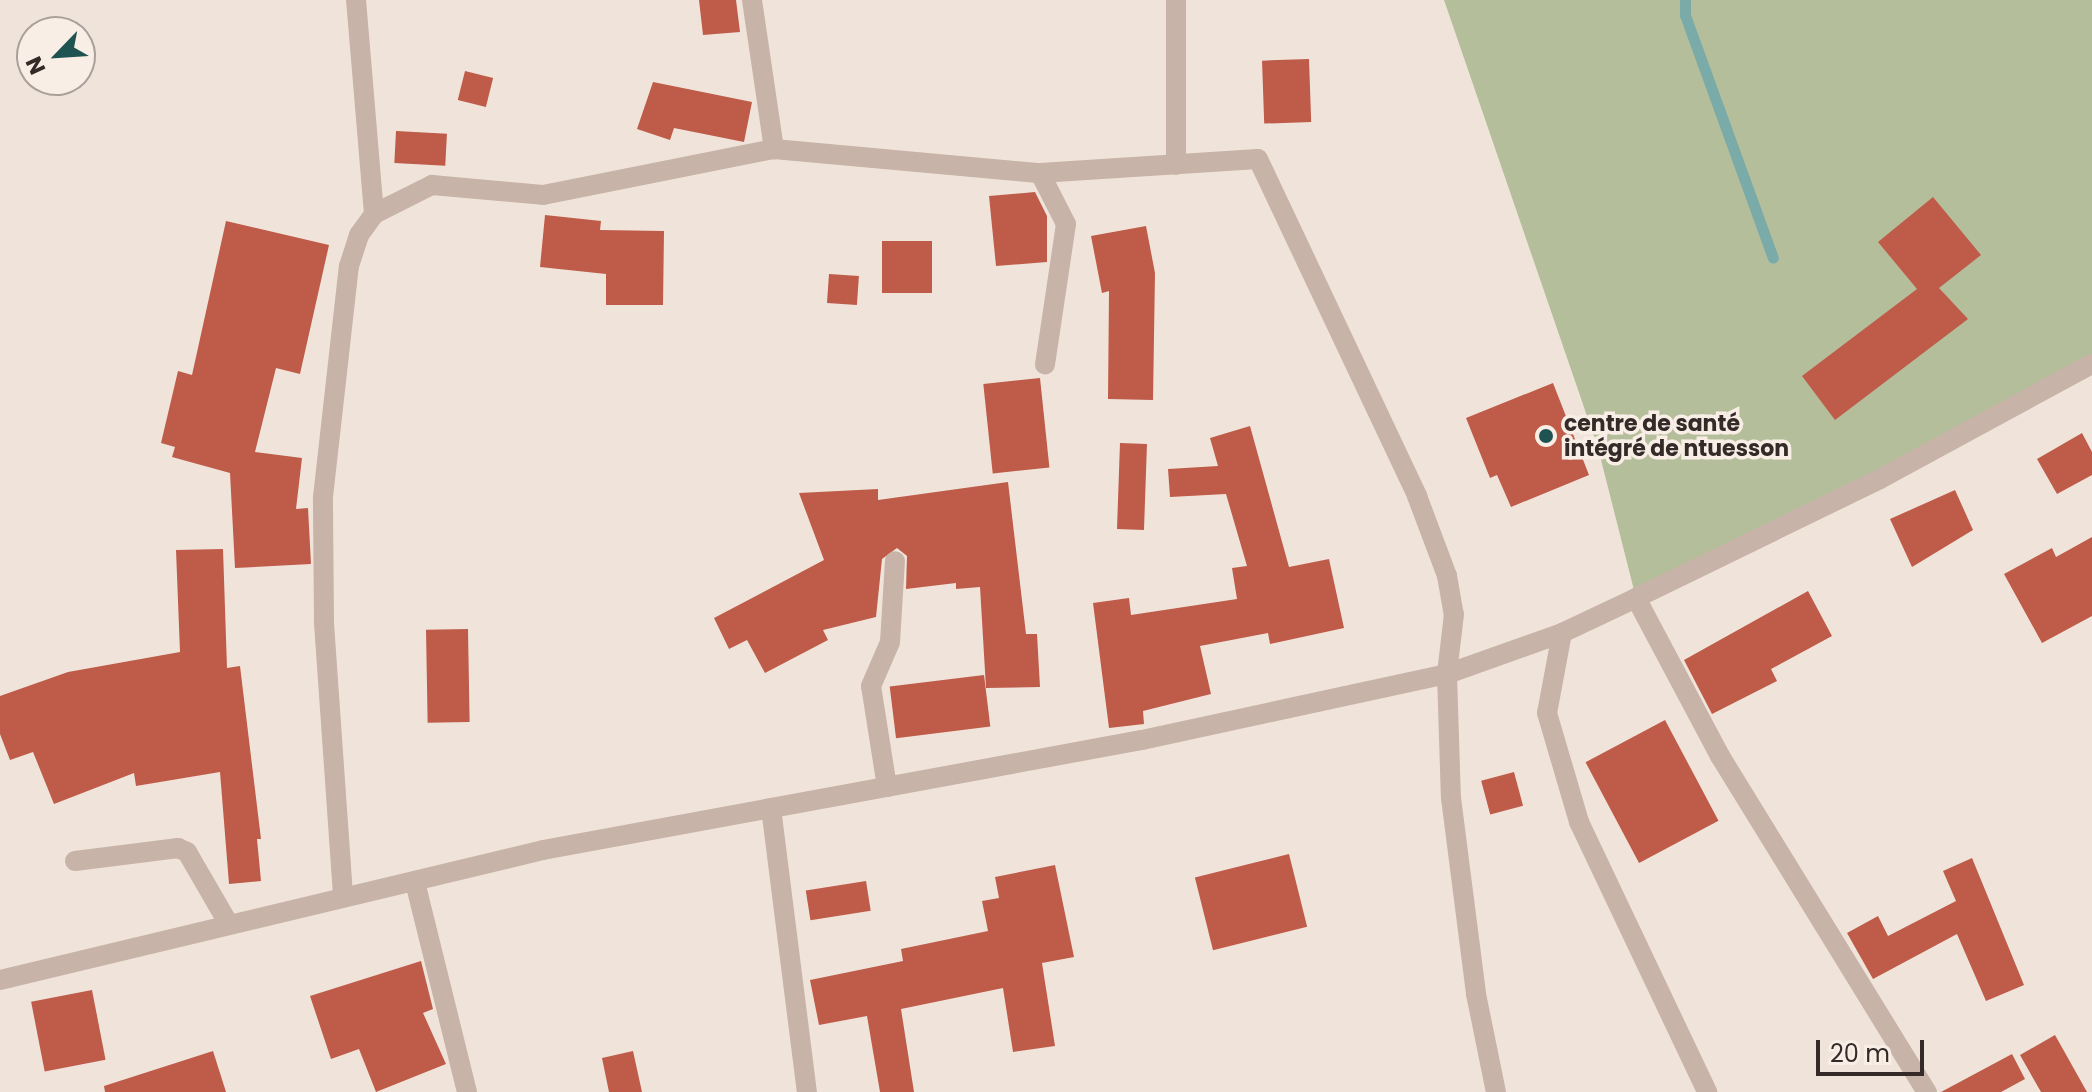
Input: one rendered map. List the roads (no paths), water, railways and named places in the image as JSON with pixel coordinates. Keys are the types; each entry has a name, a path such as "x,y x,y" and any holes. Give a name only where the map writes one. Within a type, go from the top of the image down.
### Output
{"street":[{"path":"356,0 374,214"},
{"path":"752,0 774,149"},
{"path":"1176,0 1176,165"},
{"path":"343,895 324,621 323,497 349,266 359,235 374,214 432,185 543,195 774,149 1040,173 1258,159 1417,496 1447,576 1454,614 1447,674 1460,887 1496,1092"},
{"path":"1040,173 1066,224 1045,364"},
{"path":"0,980 227,921 415,882 543,850 1157,737 1447,674 1562,633 1636,598 1880,479 2092,364"},
{"path":"887,787 871,686 890,642 895,561"},
{"path":"1636,598 1727,769 1927,1092"},
{"path":"1562,633 1547,713 1579,822 1707,1092"},
{"path":"771,808 807,1092"},
{"path":"75,861 178,848 187,852 227,921"},
{"path":"415,882 467,1092"}],"waterway":[{"path":"1685,0 1685,15 1773,258"}],"place":[{"name":"centre de santé intégré de ntuesson","path":"1546,436"}]}
